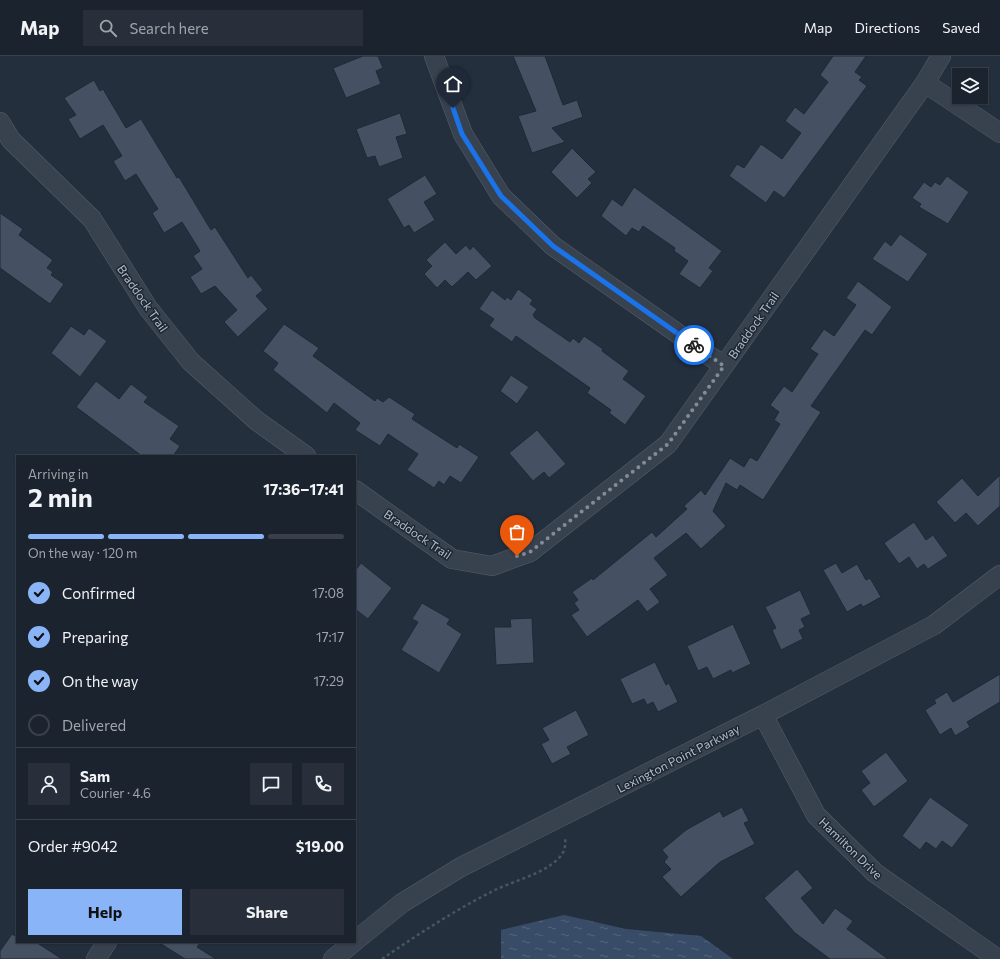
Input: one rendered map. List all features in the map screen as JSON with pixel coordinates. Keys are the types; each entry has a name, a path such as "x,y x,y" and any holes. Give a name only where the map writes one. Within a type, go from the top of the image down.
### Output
{"street":[{"path":"434,56 462,134 501,196 553,246 724,366"},
{"name":"Braddock Trail","path":"356,491 452,558 492,566 530,552 668,444 925,83 941,56"},
{"path":"925,83 1000,133"},
{"name":"Braddock Trail","path":"0,122 11,140 92,219 148,308 191,362 257,421 305,455"},
{"name":"Lexington Point Parkway","path":"356,940 402,903 461,867 763,715 934,625 1000,575"},
{"name":"Hamilton Drive","path":"763,715 816,815 875,873 998,959"},
{"path":"96,959 107,943"},
{"name":"Lexington Point Parkway","path":"333,959 353,943"}],"path":[{"path":"382,959 420,932 452,913 490,892 540,870 557,860 564,852 566,845 561,817"}],"water":[{"path":"564,915 626,929 701,936 733,959 501,959 501,930"}],"building":[{"path":"363,56 378,56 383,68 376,71 381,84 346,98 333,68"},
{"path":"513,56 545,56 563,105 577,100 583,117 552,128 565,142 532,153 518,116 536,111"},
{"path":"833,56 866,56 855,72 862,77 859,80 867,86 784,198 774,191 766,203 729,176 737,164 744,168 761,144 782,159 801,133 785,121 795,107 804,114 828,82 820,75"},
{"path":"94,80 100,91 103,89 126,128 141,119 177,178 179,177 211,230 215,227 248,278 251,275 263,290 256,296 268,309 238,337 224,322 237,310 215,286 201,294 190,277 202,269 193,256 200,251 182,222 164,233 152,213 158,209 136,174 125,181 113,161 122,156 103,125 80,139 68,119 76,115 64,98"},
{"path":"400,113 407,134 396,137 403,158 379,167 375,156 367,158 356,129"},
{"path":"572,148 596,172 588,179 592,183 577,198 551,172"},
{"path":"425,175 437,194 424,202 435,220 414,233 409,225 404,228 387,199"},
{"path":"947,176 969,192 948,224 919,207 921,204 912,198 924,182 931,187 935,182 940,185"},
{"path":"634,187 722,251 709,268 713,271 700,288 679,274 688,261 674,251 675,248 643,226 639,232 632,228 626,236 601,216 612,199 622,206"},
{"path":"0,213 23,229 19,235 53,260 47,268 53,272 51,275 64,284 50,304 0,268"},
{"path":"900,234 928,254 908,282 872,259 885,241 891,246"},
{"path":"445,242 456,254 466,245 470,250 473,246 492,266 476,280 468,272 452,287 445,280 437,288 424,274 432,266 426,260"},
{"path":"858,281 892,307 872,335 865,330 811,406 821,412 763,500 740,485 737,490 726,483 713,511 726,526 701,549 686,533 654,558 668,575 650,589 660,602 647,612 638,600 587,637 571,615 579,610 574,603 578,600 572,592 592,578 593,580 652,532 656,537 687,509 684,506 701,490 705,495 730,458 744,467 750,457 757,461 780,424 774,420 779,412 770,405 784,386 792,392 818,354 810,349 824,329 834,336 856,305 846,298"},
{"path":"518,289 533,300 530,304 537,309 533,315 535,318 570,342 573,338 579,343 584,336 603,349 602,351 629,371 623,379 646,396 625,425 609,413 611,410 587,393 590,388 516,336 512,342 489,326 494,319 479,309 492,290 505,300 507,297 511,300"},
{"path":"284,324 319,348 313,356 375,401 377,398 383,402 389,397 415,414 412,419 457,448 459,444 479,457 461,483 450,476 444,485 439,481 434,488 407,470 418,454 388,434 380,446 355,430 360,423 334,403 327,413 273,370 278,363 263,351"},
{"path":"71,326 84,335 89,328 107,341 80,377 51,353"},
{"path":"511,375 529,387 517,404 500,391"},
{"path":"96,381 119,399 131,384 148,397 144,402 179,426 170,439 180,446 174,455 141,455 76,407"},
{"path":"537,430 566,464 549,478 544,472 533,481 509,453"},
{"path":"1000,475 1000,506 978,526 966,513 955,523 936,502 962,478 978,496"},
{"path":"914,522 926,540 933,535 948,556 928,569 924,564 917,569 909,557 899,564 884,543"},
{"path":"361,563 392,588 368,619 356,610 356,570"},
{"path":"836,563 842,573 857,564 866,580 870,578 881,597 863,607 861,604 847,612 823,570"},
{"path":"800,590 811,614 801,619 805,627 799,630 803,639 781,650 772,630 776,628 765,607"},
{"path":"422,603 450,619 447,624 462,634 439,673 401,650 418,622 412,619"},
{"path":"532,618 534,663 496,665 494,627 511,627 510,619"},
{"path":"733,624 751,664 732,673 731,670 713,679 707,667 698,671 687,646"},
{"path":"655,662 666,685 669,683 678,702 658,712 653,702 647,705 644,699 632,704 620,679"},
{"path":"1000,674 1000,702 967,722 970,727 955,736 951,728 940,735 925,710 936,703 934,700 947,692 953,702"},
{"path":"576,710 589,735 567,747 571,754 552,764 541,744 549,740 542,728"},
{"path":"886,752 908,781 874,807 861,790 870,783 861,771"},
{"path":"930,797 969,825 952,848 942,841 936,849 926,842 920,850 902,836"},
{"path":"742,807 749,821 744,823 755,844 720,862 681,897 662,877 671,869 664,862 668,857 662,850 686,830 720,811 723,817"},
{"path":"797,869 813,888 801,898 823,924 835,908 853,921 847,929 888,959 830,959 795,933 764,898"},
{"path":"12,934 16,936 16,943 38,943 62,959 0,959 0,951"},
{"path":"160,943 200,943 197,947 216,959 185,959"}],"way so far":[{"path":"517,556 530,552 668,444 724,366 694,345"}],"route":[{"path":"453,108 462,134 501,196 553,246 694,345"}]}
